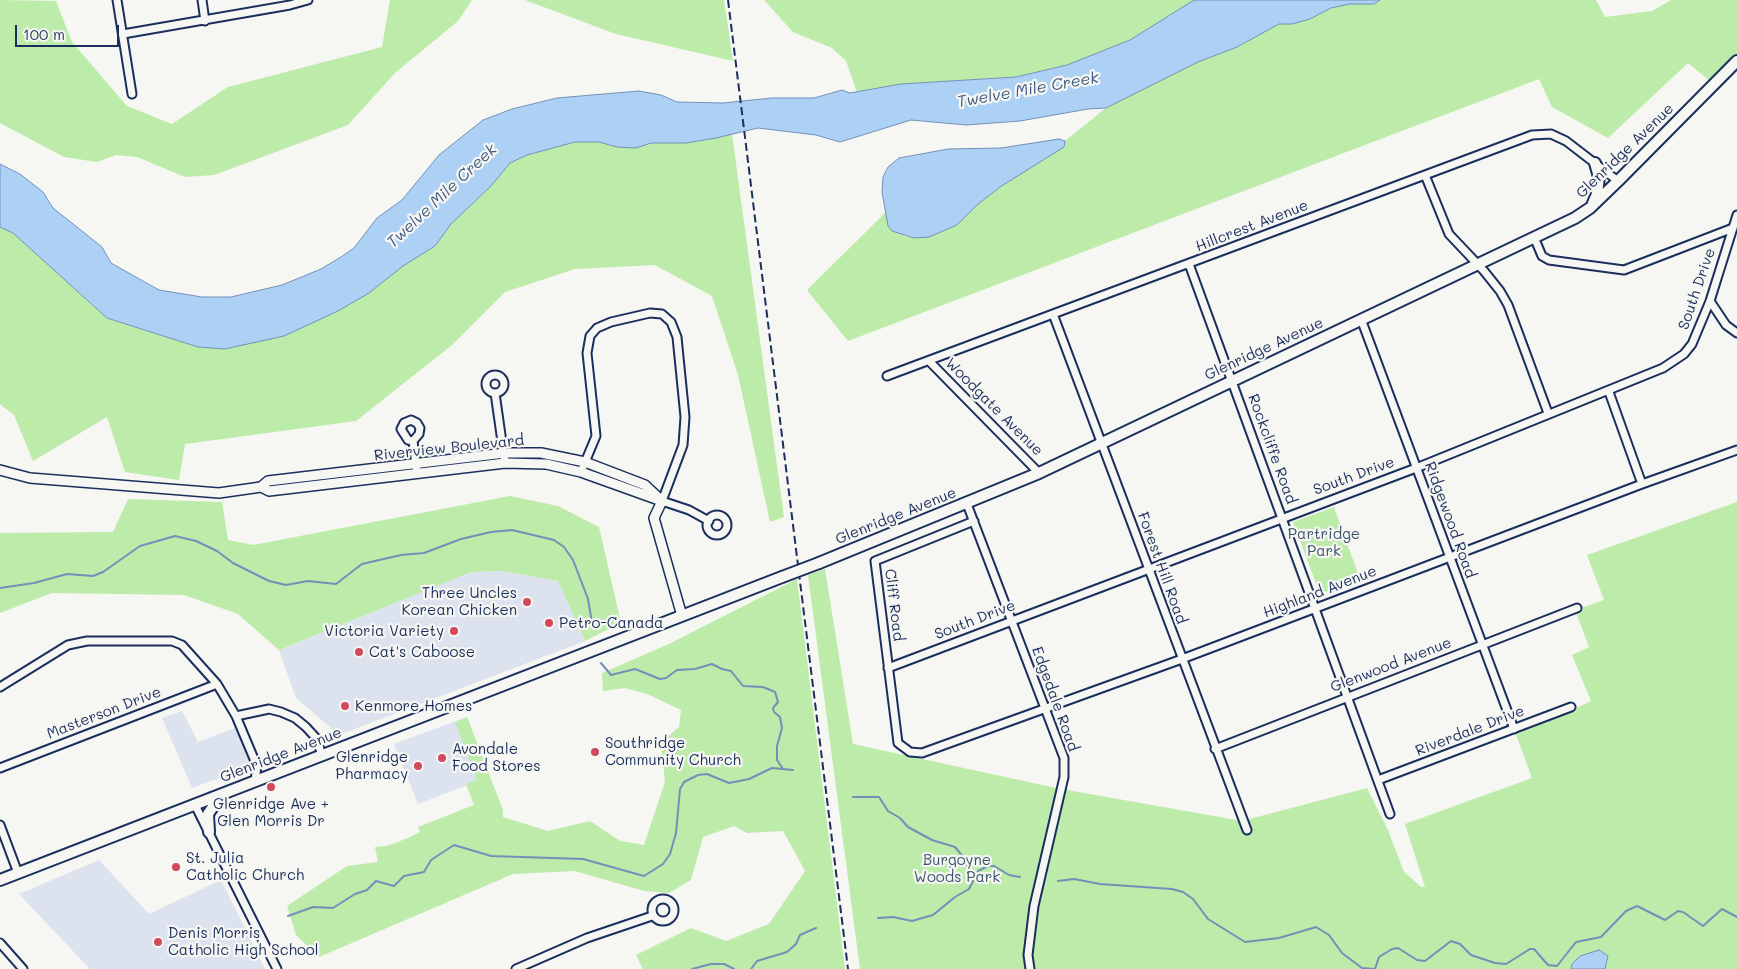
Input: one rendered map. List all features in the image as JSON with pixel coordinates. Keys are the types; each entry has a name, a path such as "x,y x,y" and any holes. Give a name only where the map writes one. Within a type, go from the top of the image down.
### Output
{"main road":[{"name":"Glenridge Avenue","path":"0,880 819,563 967,504 1103,443 1575,218 1590,208 1618,181 1737,61"},
{"path":"1590,208 1598,188 1599,177 1595,163"},
{"path":"209,832 208,814 222,794"}],"street":[{"path":"117,0 132,94"},
{"path":"202,0 205,21"},
{"path":"123,34 205,21 308,0"},
{"name":"Hillcrest Avenue","path":"887,376 1532,135 1551,134 1566,141 1618,181"},
{"path":"1425,175 1449,234 1500,291 1508,306 1548,413"},
{"name":"South Drive","path":"888,668 1147,568 1416,468 1548,413 1608,392 1664,368 1684,354 1692,344 1710,301 1735,228 1737,215"},
{"path":"1534,237 1542,256 1548,260 1624,270 1735,228"},
{"name":"Rockcliffe Road","path":"1189,264 1390,814"},
{"path":"1710,301 1726,325 1737,333"},
{"path":"581,472 596,436 587,353 590,336 597,328 611,322 650,313 662,314 671,322 677,337 685,417 684,445 654,518 682,616"},
{"name":"Forest Hill Road","path":"1052,314 1103,443 1147,568 1247,830"},
{"name":"Ridgewood Road","path":"1361,319 1514,729"},
{"name":"Woodgate Avenue","path":"929,361 1039,473"},
{"path":"1608,392 1642,484"},
{"path":"495,393 505,463"},
{"path":"413,441 417,469"},
{"name":"Highland Avenue","path":"910,752 922,753 1182,659 1642,484 1737,450"},
{"name":"Riverview Boulevard","path":"261,486 269,492 324,485 505,453 541,453 585,462 645,486 662,501"},
{"name":"Riverview Boulevard","path":"0,470 30,478 219,493 261,486 268,481 322,474 505,463 546,464 581,472 641,496 662,501"},
{"path":"322,474 324,485"},
{"path":"662,501 689,510 708,521"},
{"name":"Edgedale Road","path":"967,504 1064,758 1064,777 1034,906 1028,955 1030,969"},
{"name":"Cliff Road","path":"910,752 898,743 875,562 974,521"},
{"name":"Glenwood Avenue","path":"1215,748 1576,608"},
{"path":"0,687 56,650 68,645 87,640 172,640 182,645 217,684 236,716 258,766 255,781"},
{"name":"Masterson Drive","path":"0,768 217,684"},
{"name":"Riverdale Drive","path":"1378,780 1571,707"},
{"path":"236,716 269,709 295,718 316,738 322,755"},
{"path":"195,805 277,969"},
{"path":"0,825 18,872"},
{"path":"516,969 587,938 652,916"},
{"path":"0,943 24,969"}],"shaded area":[{"path":"502,571 558,581 585,641 339,735 296,698 279,650 471,572"},
{"path":"182,711 198,742 235,728 251,766 192,788 162,718"},
{"path":"467,717 488,777 418,804 394,744"},
{"name":"Denis Morris Catholic High School","path":"99,860 149,914 221,880 265,969 90,969 19,894"}],"green space":[{"path":"0,0 56,1 72,42 127,106 172,124 228,87 382,47 390,0 472,0 458,21 395,73 348,125 214,175 185,177 137,157 116,155 97,162 64,157 0,123"},
{"path":"525,0 724,0 733,61 616,34"},
{"path":"764,0 1194,0 1130,40 1067,65 1016,77 901,84 857,92 846,61 832,48 793,32"},
{"path":"1380,0 1596,0 1605,17 1652,11 1671,0 1737,0 1737,59 1716,86 1688,63 1608,138 1552,107 1539,79 848,341 807,290 887,211 892,226 906,237 915,235 1040,161 1106,108 1198,62 1237,47 1279,24 1292,24 1310,19 1331,8 1350,4 1374,4"},
{"path":"732,134 784,517 770,522 738,375 712,296 655,265 575,269 505,292 452,345 356,421 185,444 179,480 125,472 107,417 33,461 14,415 0,404 0,227 13,233 107,318 198,347 225,349 403,266 435,246 451,224 491,186 510,163 527,155 575,142 599,142 617,147 636,148 651,143 686,143"},
{"path":"510,496 558,506 599,527 621,623 585,641 558,581 502,571 471,572 279,650 238,614 184,595 52,593 0,613 0,533 113,532 128,499 222,502 228,540 253,545"},
{"name":"Burgoyne Woods Park","path":"1737,502 1737,969 860,969 808,575 825,569 853,744 1056,788 1242,821 1367,788 1388,830 1404,872 1421,887 1425,887 1405,824 1532,778 1514,729 1572,710 1591,701 1572,655 1589,647 1575,610 1604,600 1587,555"},
{"name":"Partridge Park","path":"1334,507 1360,579 1320,594 1293,522"},
{"path":"797,579 845,969 643,969 636,955 691,928 726,941 769,924 805,871 783,831 747,833 734,826 703,837 691,880 669,893 644,891 575,871 513,874 319,957 296,935 287,906 347,866 378,862 375,847 387,846 408,838 420,832 418,827 474,805 466,784 477,780 455,722 467,717 503,810 503,817 548,831 590,821 620,841 644,845 665,782 661,743 679,727 681,710 647,694 625,688 603,691 602,673 669,644"}],"water":[{"name":"Twelve Mile Creek","path":"1194,0 1380,0 1374,4 1350,4 1331,8 1310,19 1292,24 1279,24 1237,47 1198,62 1106,108 1088,109 1020,121 966,125 911,120 840,142 816,135 758,128 686,143 651,143 636,148 617,147 599,142 575,142 527,155 510,163 491,186 451,224 435,246 403,266 369,293 338,311 284,336 225,349 198,347 107,318 13,233 0,227 0,164 20,174 43,192 53,208 102,247 111,263 159,290 202,297 231,297 282,285 321,269 341,257 354,248 377,218 402,200 439,155 483,120 512,109 557,98 639,91 661,95 677,102 723,103 772,98 814,98 842,90 850,93 901,84 1016,77 1067,65 1130,40"},
{"path":"1059,139 1065,141 1064,147 1000,187 977,205 957,225 929,237 914,238 892,231 888,226 882,192 883,177 888,167 899,158 948,149 1001,148"},
{"path":"1599,950 1608,956 1605,969 1571,969 1572,964 1580,956"}],"waterway":[{"path":"0,588 34,583 67,574 93,576 103,572 140,546 175,536 196,541 217,551 233,563 269,581 286,585 308,581 336,584 362,564 401,555 424,553 461,539 491,532 512,530 554,540 564,547 573,560 588,599 592,623"},
{"path":"601,663 611,675 635,669 660,679 666,678 677,670 695,669 712,664 731,671 743,686 763,687 775,692 778,702 773,708 774,712 780,717 782,728 777,746 777,760 783,769"},
{"path":"288,916 313,907 333,908 355,894 367,890 376,881 394,886 404,876 424,872 431,860 454,845 491,856 583,859 644,876 663,864 670,854 676,833 680,789 684,782 698,775 707,774 729,783 749,779 772,768 793,770"},
{"path":"853,797 879,797 888,811 900,818 908,827 932,840 955,847 964,858 971,875 977,873"},
{"path":"878,918 893,917 912,921 933,915 955,897 969,889 978,871 988,866 994,866 1009,875 1020,877"},
{"path":"1058,881 1074,879 1100,884 1172,889 1183,892 1193,899 1208,919 1245,942 1279,938 1316,927 1329,935 1342,953 1362,968 1375,969 1379,957 1392,949 1398,948 1417,960 1425,961 1451,941 1460,944 1471,955 1495,963 1506,964 1530,949 1534,949 1548,965 1557,966 1576,942 1601,937 1626,911 1637,906 1665,920 1678,911 1683,912 1703,926 1722,909 1737,917"},
{"path":"751,969 757,961 787,952 796,944 800,935 816,928"},
{"path":"692,969 711,964 724,964 734,969"}],"railway":[{"path":"728,0 848,969"}],"place":[{"name":"Three Uncles Korean Chicken","path":"527,602"},
{"name":"Petro-Canada","path":"549,623"},
{"name":"Victoria Variety","path":"454,631"},
{"name":"Cat's Caboose","path":"359,652"},
{"name":"Kenmore Homes","path":"345,706"},
{"name":"Southridge Community Church","path":"595,752"},
{"name":"Avondale Food Stores","path":"442,758"},
{"name":"Glenridge Pharmacy","path":"418,766"},
{"name":"Glenridge Ave + Glen Morris Dr","path":"271,787"},
{"name":"St. Julia Catholic Church","path":"176,867"},
{"name":"Denis Morris Catholic High School","path":"158,942"}]}
